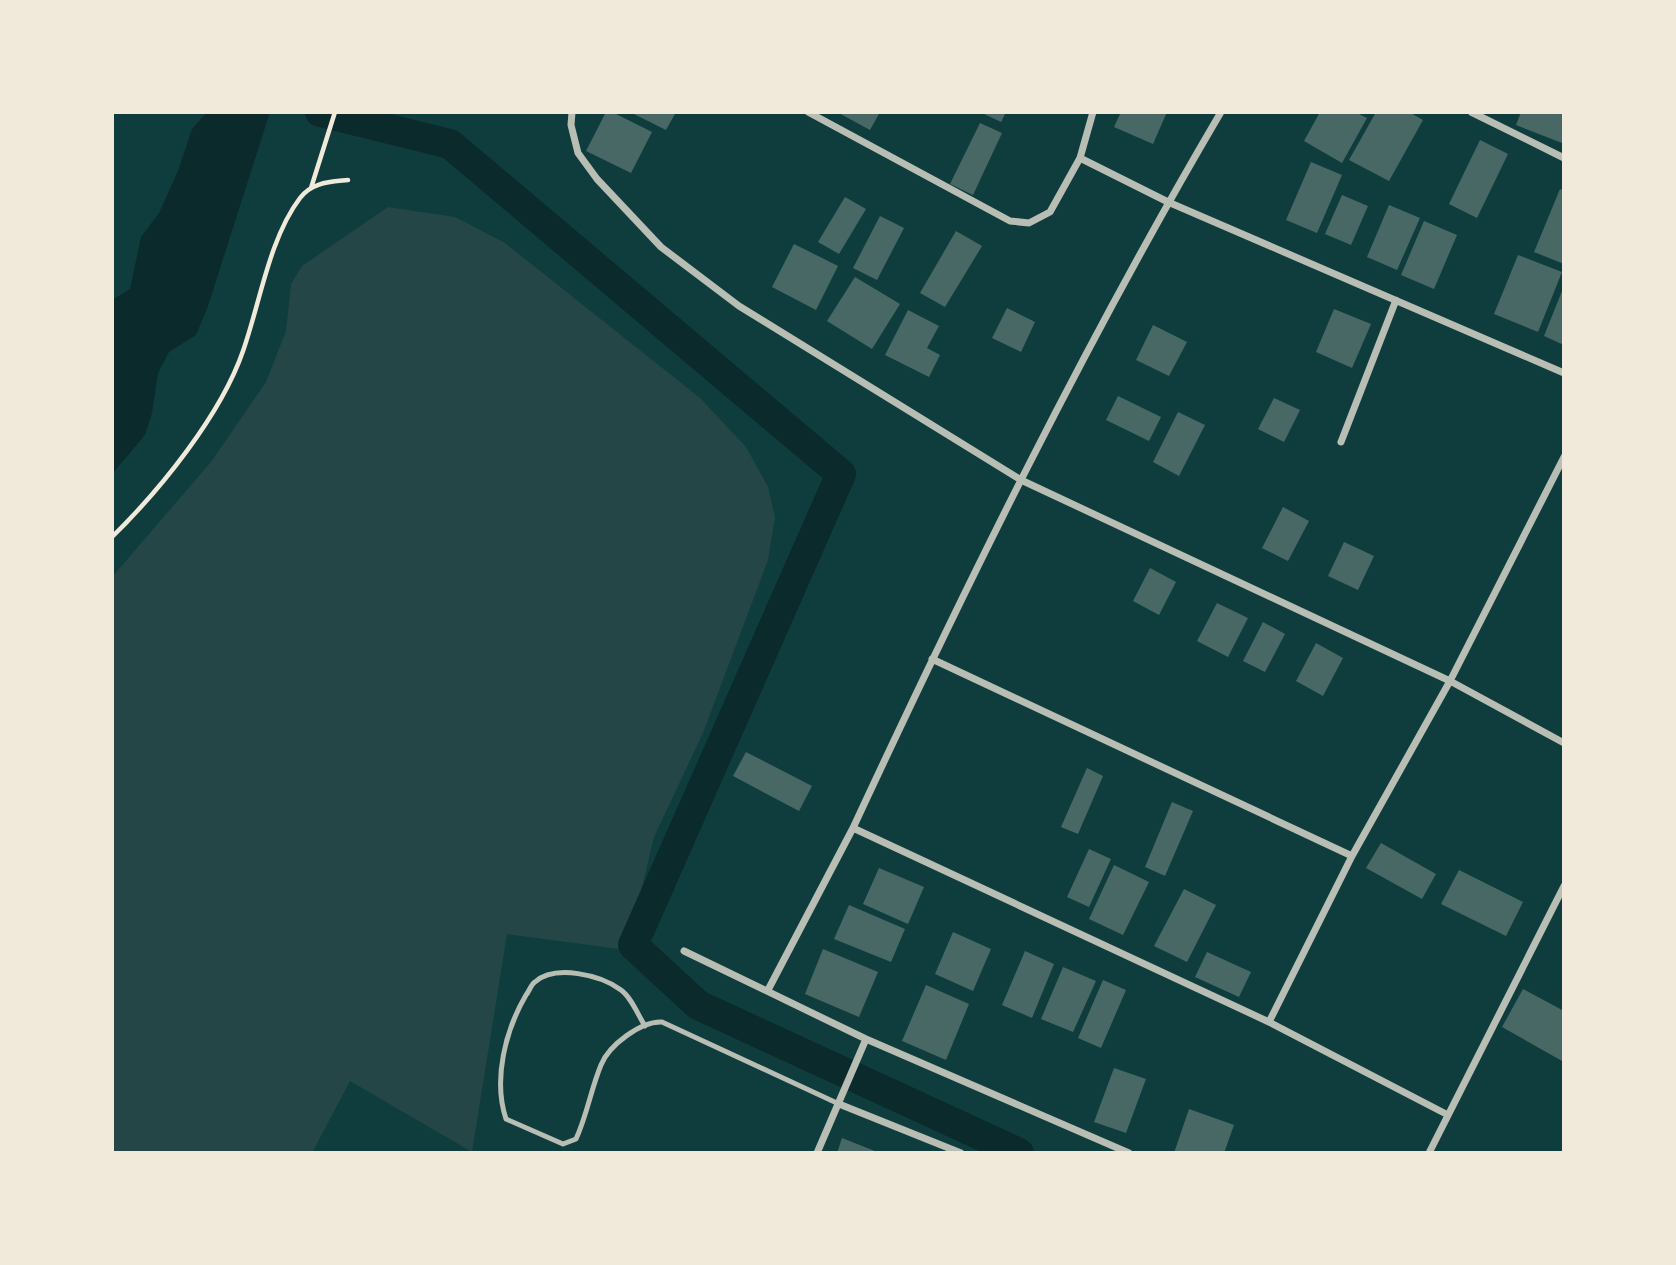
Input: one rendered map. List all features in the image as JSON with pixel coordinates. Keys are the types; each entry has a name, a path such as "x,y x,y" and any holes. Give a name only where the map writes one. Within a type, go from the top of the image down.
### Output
{"street":[{"path":"572,112 571,125 578,153 597,179 661,247 739,306 1021,480 1450,681 1564,743"},
{"path":"808,112 1010,221 1029,223 1050,212 1080,158 1093,112"},
{"path":"768,990 853,828 932,659 1021,480 1168,202 1221,112"},
{"path":"1471,112 1564,158"},
{"path":"1080,158 1168,202 1564,373"},
{"path":"1341,443 1396,300"},
{"path":"1269,1022 1352,856 1450,681 1564,457"},
{"path":"932,659 1352,856"},
{"path":"853,828 1269,1022 1448,1115"},
{"path":"1429,1153 1564,886"},
{"path":"684,951 768,990 865,1042 1129,1153"},
{"path":"817,1153 865,1042"},
{"path":"839,1104 961,1153"}],"lane":[{"path":"645,1026 623,991 598,977 560,972 535,982 519,1008 502,1059 500,1101 506,1119 563,1144 576,1139 602,1062 632,1031 662,1022 839,1104"}],"path":[{"path":"311,188 335,112"},
{"path":"112,537 184,453 216,407 242,354 279,238 291,211 302,195 320,183 348,180"}],"shaded area":[{"path":"207,112 270,112 207,309 196,335 169,352 158,373 152,413 145,435 112,474 112,300 130,289 141,237 159,213 178,171 192,129"},
{"path":"388,207 455,217 505,243 700,398 746,447 768,487 775,517 768,560 703,733 654,837 627,950 507,934 472,1152 350,1081 312,1153 112,1153 112,577 211,462 266,382 286,331 291,284 302,266"}],"building":[{"path":"606,112 612,112 652,132 631,173 586,151"},
{"path":"630,112 676,112 666,130"},
{"path":"837,112 880,112 870,130"},
{"path":"980,112 1006,112 1001,122"},
{"path":"1121,112 1167,112 1153,144 1114,127"},
{"path":"1320,112 1355,112 1367,118 1342,163 1304,141"},
{"path":"1376,112 1409,112 1423,120 1389,181 1349,160"},
{"path":"1521,112 1564,112 1562,143 1516,125"},
{"path":"980,123 1002,133 973,195 950,184"},
{"path":"1480,140 1508,154 1477,218 1449,204"},
{"path":"1311,162 1342,175 1317,233 1286,220"},
{"path":"1560,189 1564,191 1564,264 1534,252"},
{"path":"1342,195 1368,206 1351,245 1325,234"},
{"path":"845,197 866,209 839,254 818,242"},
{"path":"1389,205 1420,218 1397,270 1367,257"},
{"path":"880,216 904,228 877,280 853,268"},
{"path":"1424,221 1457,235 1434,289 1401,275"},
{"path":"956,231 982,246 945,307 920,293"},
{"path":"794,244 838,266 816,310 772,287"},
{"path":"1518,255 1562,272 1538,332 1494,314"},
{"path":"855,277 900,304 872,349 827,321"},
{"path":"1564,286 1564,345 1544,336"},
{"path":"1007,308 1035,322 1021,352 992,338"},
{"path":"1334,309 1371,324 1352,368 1316,352"},
{"path":"908,310 939,326 927,348 940,355 929,377 885,355"},
{"path":"1153,325 1187,342 1169,376 1136,360"},
{"path":"1118,396 1161,417 1149,441 1106,420"},
{"path":"1274,398 1300,410 1284,442 1258,429"},
{"path":"1178,412 1205,425 1179,476 1153,462"},
{"path":"1283,507 1309,521 1288,561 1262,548"},
{"path":"1344,542 1374,556 1358,590 1328,576"},
{"path":"1150,568 1176,582 1159,615 1133,601"},
{"path":"1217,603 1248,618 1228,657 1197,641"},
{"path":"1263,622 1285,634 1265,672 1243,661"},
{"path":"1316,643 1343,658 1323,696 1296,681"},
{"path":"746,752 812,786 799,811 733,776"},
{"path":"1087,768 1103,776 1078,834 1061,827"},
{"path":"1172,802 1193,811 1165,876 1145,867"},
{"path":"1381,843 1436,874 1422,899 1366,868"},
{"path":"1089,849 1111,859 1089,907 1067,897"},
{"path":"1114,865 1149,882 1123,935 1089,919"},
{"path":"879,868 924,887 908,924 863,904"},
{"path":"1459,870 1523,902 1506,936 1441,904"},
{"path":"1184,889 1216,905 1187,962 1154,946"},
{"path":"849,905 905,929 891,962 834,939"},
{"path":"953,932 991,949 973,991 935,974"},
{"path":"823,949 878,972 859,1017 805,994"},
{"path":"1025,951 1054,964 1032,1018 1002,1005"},
{"path":"1207,952 1251,972 1239,997 1195,977"},
{"path":"1063,967 1096,981 1073,1032 1041,1019"},
{"path":"1103,980 1126,990 1101,1048 1078,1038"},
{"path":"926,985 969,1004 946,1060 902,1041"},
{"path":"1523,989 1564,1011 1562,1061 1502,1027"},
{"path":"1114,1068 1146,1079 1126,1133 1094,1122"},
{"path":"1189,1109 1234,1125 1224,1153 1174,1153"},
{"path":"842,1138 880,1153 837,1153"}],"waterway":[{"path":"320,112 450,144 841,474 633,945 698,1005 1019,1153"}]}
